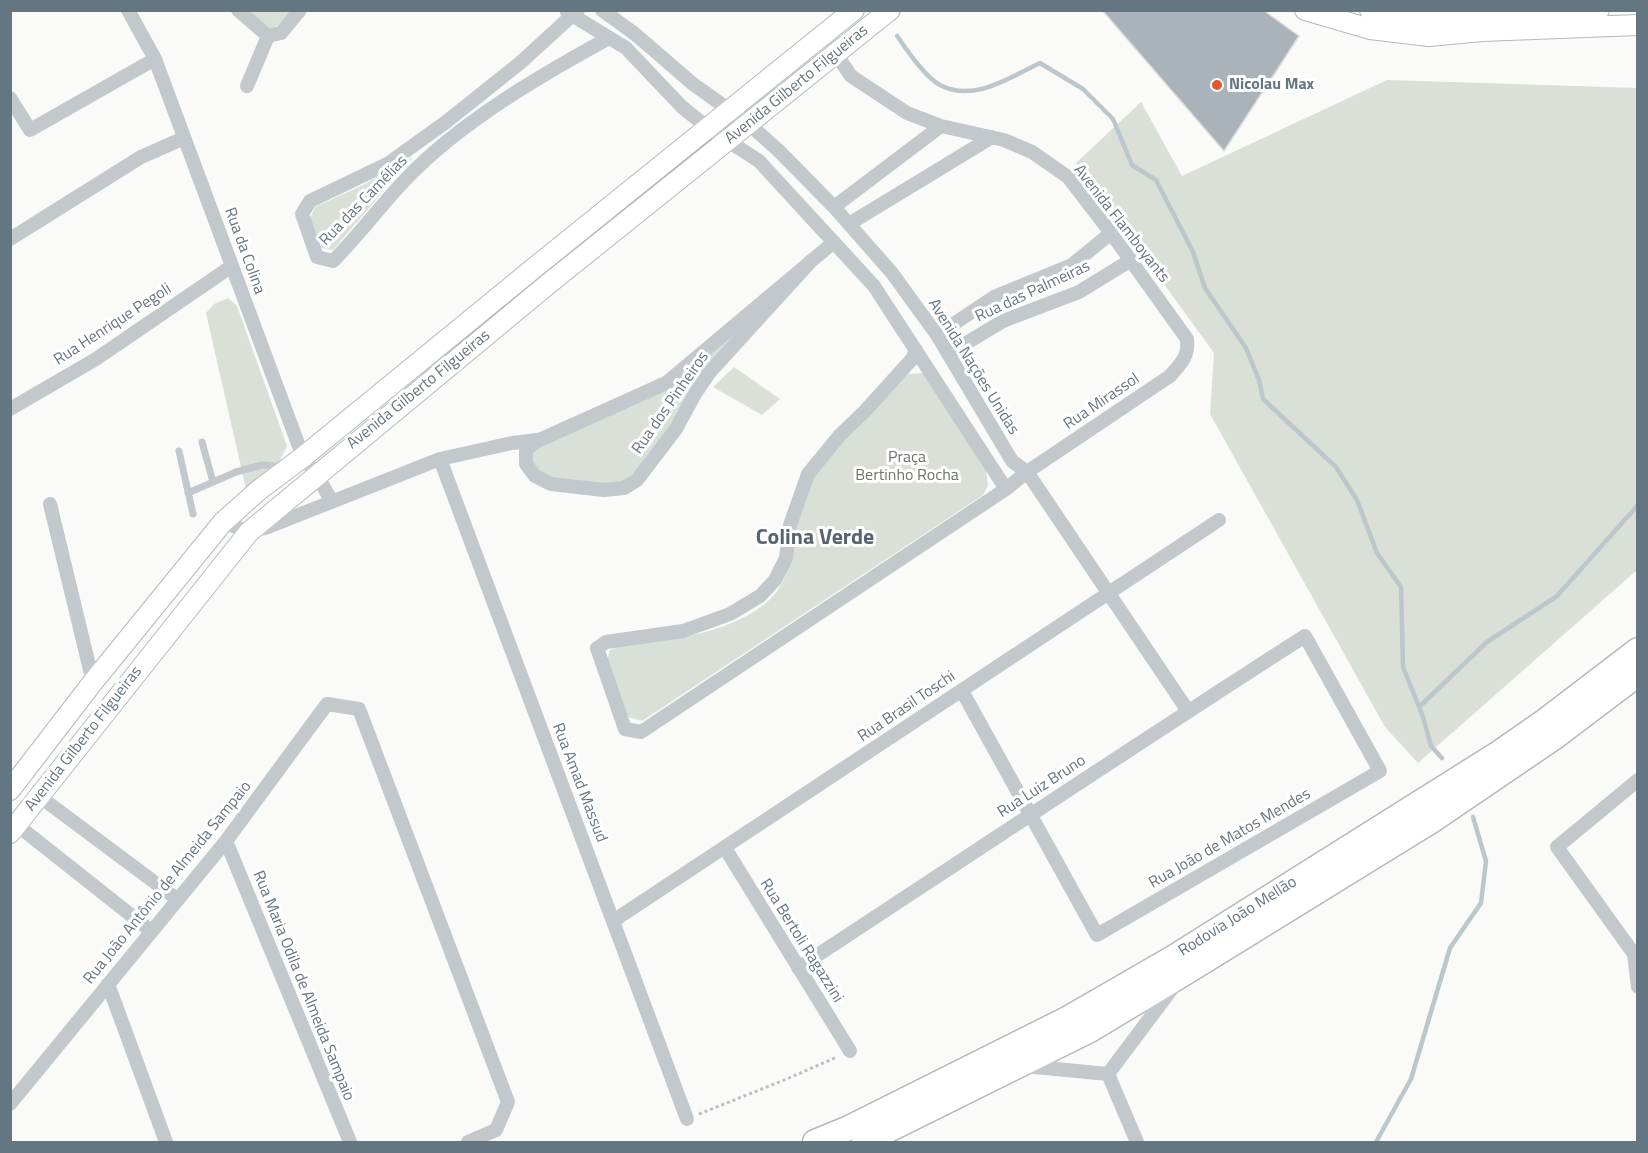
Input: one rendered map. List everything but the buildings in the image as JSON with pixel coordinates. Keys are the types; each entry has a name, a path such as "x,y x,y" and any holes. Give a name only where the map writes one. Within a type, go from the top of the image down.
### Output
{"highway":[{"name":"Rodovia João Mellão","path":"815,1143 1069,1018 1173,957 1496,755 1638,650"},
{"name":"Rodovia João Mellão","path":"864,1143 1090,1030 1183,974 1431,820 1556,736 1638,674"}],"main road":[{"name":"Avenida Gilberto Filgueiras","path":"10,790 93,682 223,522 259,490 854,10"},
{"name":"Avenida Gilberto Filgueiras","path":"14,829 249,531 547,285 890,10"},
{"path":"1305,10 1370,29 1429,36 1482,31 1638,25"},
{"path":"1370,10 1398,16 1449,16 1599,10"},
{"path":"534,268 547,285"},
{"path":"31,764 52,780"}],"street":[{"name":"Rua da Colina","path":"128,10 155,59 232,266 295,462 316,475 332,502"},
{"path":"238,10 268,36"},
{"path":"268,36 280,33 300,10"},
{"name":"Avenida Nações Unidas","path":"602,10 635,34 693,84 749,124 780,152 834,207 892,273 937,335 1012,461 1027,472 1188,711"},
{"path":"572,12 626,48 682,107 708,128 759,161 834,242 874,286 1006,489"},
{"name":"Rua das Camélias","path":"572,12 510,70 446,122 389,163 310,201 302,214 317,257 333,261 407,178 455,135 563,63 609,38"},
{"name":"Avenida Flamboyants","path":"827,33 836,54 851,76 907,113 941,126 1004,140 1032,152 1068,177 1112,233 1187,339 1188,351"},
{"path":"248,86 268,36"},
{"path":"10,98 30,130 155,59"},
{"path":"834,207 941,126"},
{"path":"849,224 992,137"},
{"path":"10,239 141,157 184,138"},
{"name":"Rua das Palmeiras","path":"937,335 994,297 1072,265 1112,233"},
{"name":"Rua dos Pinheiros","path":"812,260 709,373 676,429 637,480 624,488 604,490 551,484 535,476 526,464 526,450 540,439 666,383 812,260 834,242"},
{"name":"Rua das Palmeiras","path":"948,354 1003,321 1079,292 1131,260"},
{"name":"Rua Henrique Pegoli","path":"10,409 96,359 232,266"},
{"path":"916,350 912,359 840,435 808,474 790,525 786,558 776,580 760,596 730,614 683,631 606,642 597,648 625,729 641,732 1006,489 1027,472"},
{"name":"Rua Mirassol","path":"1027,472 1170,376 1188,351"},
{"name":"Rua dos Pinheiros","path":"249,531 268,527 440,459 540,439"},
{"name":"Rua Amad Massud","path":"440,459 687,1119"},
{"path":"50,504 93,682"},
{"name":"Rua Brasil Toschi","path":"613,921 1219,520"},
{"path":"223,522 249,531"},
{"name":"Rua Luiz Bruno","path":"798,968 1305,636 1380,771"},
{"path":"962,691 1029,815"},
{"name":"Rua João Antônio de Almeida Sampaio","path":"10,1104 226,841 327,704 359,709 508,1102 496,1130 468,1143"},
{"name":"Rua João de Matos Mendes","path":"1029,815 1097,934 1380,771"},
{"path":"1638,780 1557,847 1634,954 1638,987"},
{"path":"39,796 177,899"},
{"path":"14,829 151,931"},
{"name":"Rua Maria Odila de Almeida Sampaio","path":"226,841 350,1143"},
{"name":"Rua Bertoli Ragazzini","path":"725,848 850,1051"},
{"path":"1108,1074 1183,974"},
{"path":"108,984 165,1143"},
{"path":"1019,1066 1108,1074"},
{"path":"1108,1074 1137,1143"}],"lane":[{"path":"202,442 213,482"},
{"path":"178,451 193,514"},
{"path":"188,493 236,471 262,465 295,462"}],"path":[{"path":"687,1119 850,1051"}],"green space":[{"path":"250,11 291,11 274,29 269,29"},
{"path":"1387,80 1638,88 1637,570 1418,763 1385,727 1210,414 1214,353 1076,163 1141,102 1182,176"},
{"path":"413,157 333,250 322,248 310,219 315,207 363,185"},
{"path":"228,298 237,306 287,446 279,462 246,489 206,313 214,304"},
{"path":"766,305 635,477 626,483 614,486 592,486 555,480 545,477 534,469 530,452 668,386"},
{"path":"734,367 780,399 762,415 713,387"},
{"name":"Praça Bertinho Rocha","path":"924,373 986,470 988,485 983,495 642,721 628,717 607,660 610,650 628,644 672,639 715,629 742,618 766,603 783,582 790,558 798,506 822,463 845,436 908,374"}],"waterway":[{"path":"897,36 911,56 934,81 953,90 979,90 1004,81 1040,63 1083,89 1113,119 1132,165 1156,180 1193,252 1205,288 1246,348 1259,380 1263,399 1336,467 1357,500 1377,553 1401,587 1403,667 1423,717 1431,746 1442,758"},
{"path":"1419,707 1487,642 1557,596 1638,505"},
{"path":"1376,1142 1411,1079 1450,948 1481,903 1486,861 1473,817"}],"place":[{"name":"Nicolau Max","path":"1217,85"}],"district":[{"name":"Colina Verde","path":"815,539"}]}
